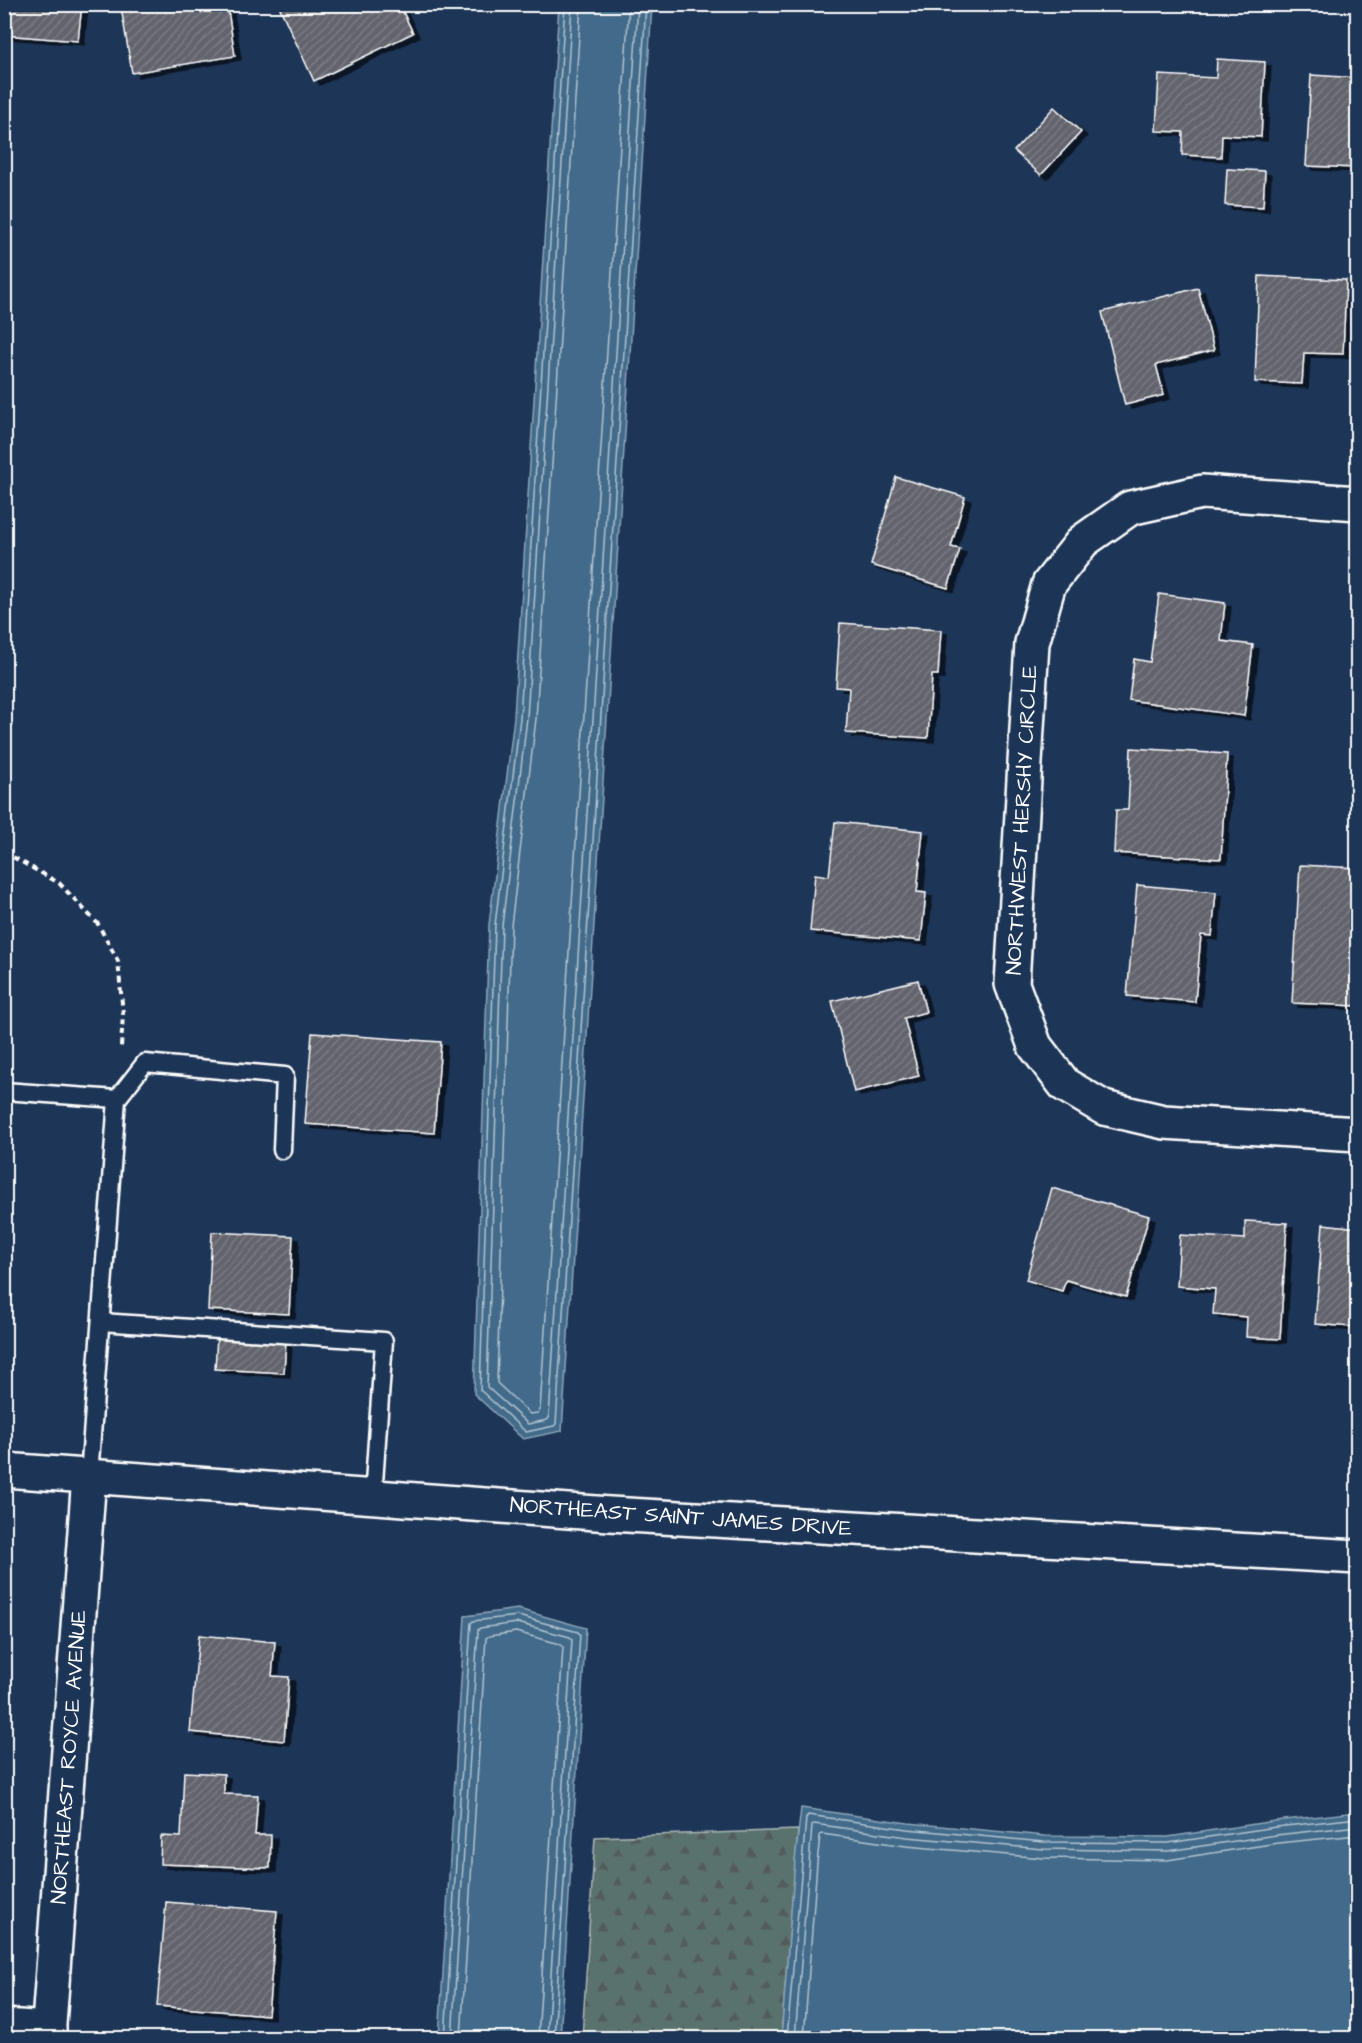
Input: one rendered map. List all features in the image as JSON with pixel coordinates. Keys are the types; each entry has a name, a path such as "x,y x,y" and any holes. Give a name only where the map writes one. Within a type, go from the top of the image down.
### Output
{"street":[{"name":"NORTHWEST HERSHY CIRCLE","path":"1358,502 1202,492 1130,508 1083,541 1049,584 1032,643 1012,984 1035,1046 1065,1085 1104,1108 1164,1122 1358,1134"},
{"name":"NORTHEAST SAINT JAMES DRIVE","path":"4,1470 610,1514 1358,1557"},
{"name":"NORTHEAST ROYCE AVENUE","path":"49,2034 89,1476"},
{"path":"4,2026 49,2034"}],"lane":[{"path":"89,1476 117,1099 146,1063 285,1076 282,1150"},
{"path":"4,1091 117,1099"},
{"path":"101,1322 384,1341 373,1497"}],"path":[{"path":"4,852 59,883 98,924 118,961 123,1014 117,1099"}],"green space":[{"path":"798,1830 781,2038 582,2038 595,1837"}],"water":[{"path":"559,5 652,5 562,1431 523,1439 474,1394 489,925 514,717"},
{"path":"518,1609 586,1628 560,2038 439,2038 465,1616"},
{"path":"801,1808 908,1823 1045,1836 1168,1837 1275,1821 1357,1812 1357,2038 781,2038"}],"building":[{"path":"4,4 82,4 78,41 4,35"},
{"path":"137,4 227,4 235,56 132,73 121,7"},
{"path":"278,4 399,4 413,33 314,81"},
{"path":"1217,59 1265,62 1261,137 1222,135 1221,157 1182,155 1183,132 1156,131 1159,75 1216,78"},
{"path":"1311,75 1358,78 1358,168 1306,166"},
{"path":"1054,107 1081,132 1041,175 1014,151"},
{"path":"1227,169 1265,171 1263,207 1225,205"},
{"path":"1259,276 1346,280 1343,354 1304,353 1302,384 1255,382"},
{"path":"1198,288 1214,350 1156,365 1164,395 1125,405 1102,312"},
{"path":"896,477 965,497 951,547 960,549 948,588 871,565"},
{"path":"1159,594 1225,603 1221,641 1253,645 1244,716 1129,700 1134,659 1150,662"},
{"path":"840,623 941,630 938,675 932,675 928,738 846,733 849,688 836,687"},
{"path":"1131,748 1227,754 1221,859 1114,853 1116,810 1128,810"},
{"path":"835,822 923,831 917,892 926,893 921,941 810,931 815,874 829,876"},
{"path":"1300,865 1358,868 1358,1006 1292,1003"},
{"path":"1137,885 1216,892 1212,936 1201,935 1195,1002 1127,996"},
{"path":"918,980 926,1012 904,1018 919,1076 854,1092 832,1001"},
{"path":"312,1033 441,1042 434,1133 305,1124"},
{"path":"1052,1188 1149,1216 1126,1297 1066,1280 1062,1291 1026,1280"},
{"path":"1245,1221 1287,1223 1280,1339 1246,1337 1247,1317 1213,1314 1215,1289 1177,1286 1180,1235 1245,1239"},
{"path":"1323,1224 1358,1228 1358,1311 1354,1311 1352,1327 1315,1324"},
{"path":"212,1232 293,1236 289,1314 208,1310"},
{"path":"217,1336 286,1339 284,1373 215,1369"},
{"path":"199,1635 275,1642 272,1676 289,1677 284,1741 190,1732"},
{"path":"184,1772 224,1774 224,1794 258,1795 255,1835 271,1835 270,1868 160,1864 161,1836 181,1837"},
{"path":"166,1902 277,1911 268,2015 157,2006"}]}
